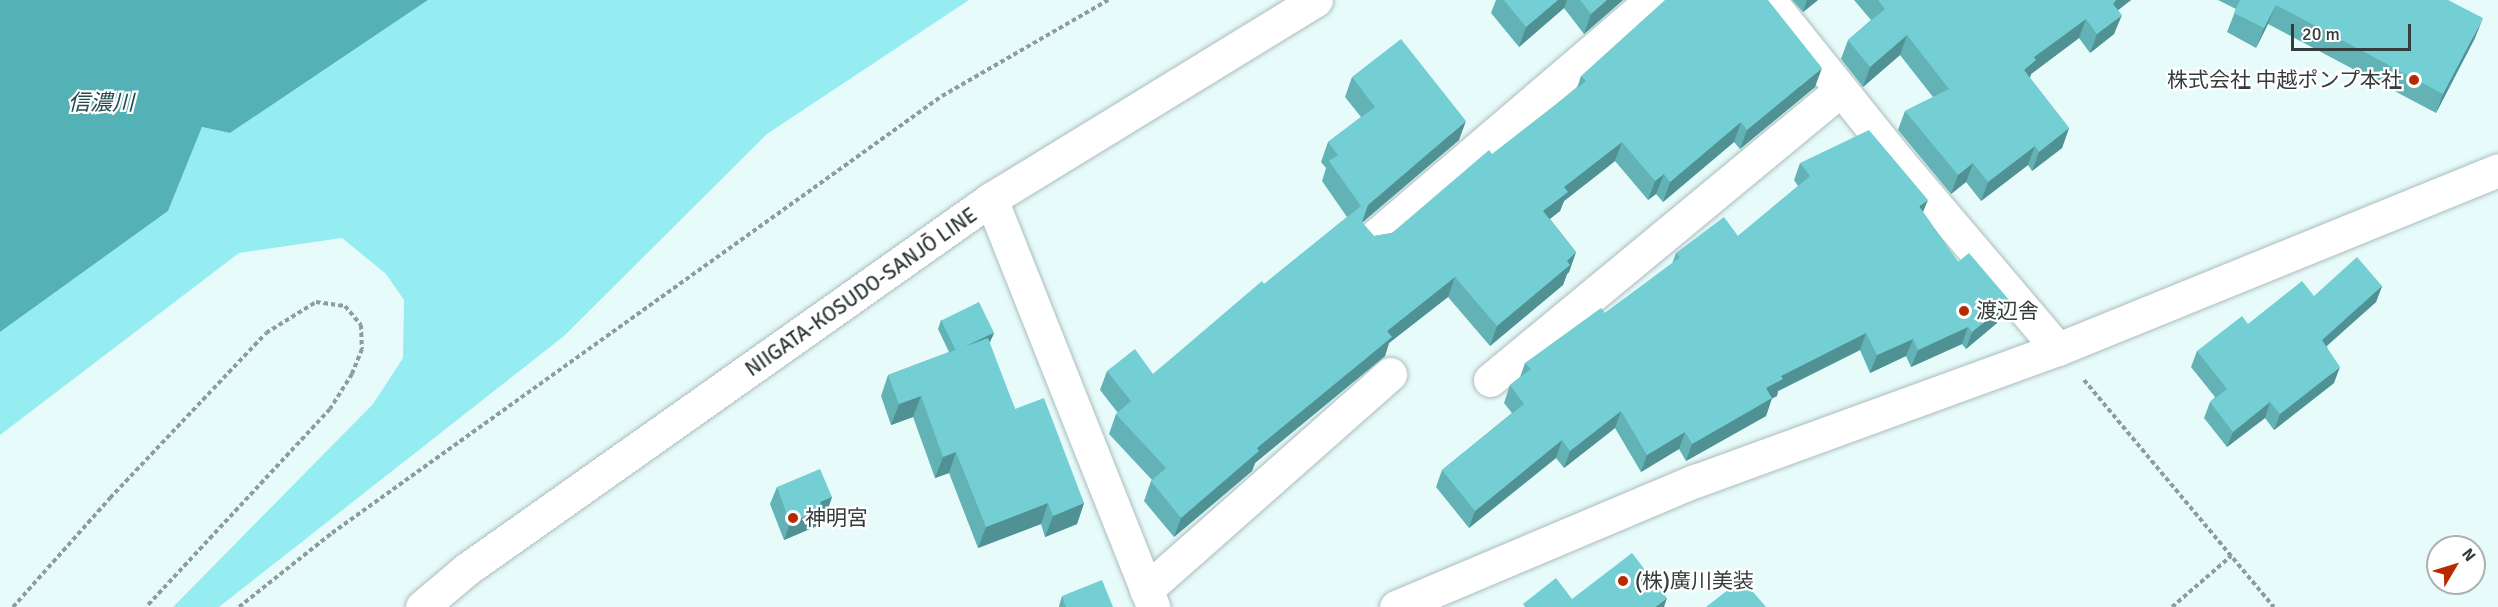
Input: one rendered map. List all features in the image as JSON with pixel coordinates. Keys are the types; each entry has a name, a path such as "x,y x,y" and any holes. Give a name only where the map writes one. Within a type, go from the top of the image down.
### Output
{"street":[{"name":"NIIGATA-KOSUDO-SANJŌ LINE","path":"422,607 467,569 991,199 1316,0"},
{"path":"1373,238 1652,0"},
{"path":"1769,0 1841,90 2058,349"},
{"path":"1490,380 1841,90"},
{"path":"1396,607 1695,481 2058,349 2498,170"},
{"path":"991,199 1150,599 1390,374"}],"path":[{"path":"239,607 332,532 942,96 1108,0"},
{"path":"13,607 110,498 266,333 316,302 345,306 361,325 362,350 352,374 330,409 146,607"},
{"path":"2058,349 2274,607"},
{"path":"2172,607 2231,556"}],"shaded area":[{"path":"428,0 969,0 767,134 564,336 219,607 173,607 373,404 403,358 404,300 386,274 342,238 239,253 0,435 0,332 168,211 202,127 230,133"}],"water":[{"name":"信濃川","path":"0,0 428,0 230,133 202,127 168,211 0,332"}],"building":[{"path":"1504,0 1558,0 1526,27"},
{"path":"1580,0 1607,0 1591,14"},
{"path":"1665,0 1768,0 1822,68 1747,130 1741,122 1670,182 1664,174 1655,181 1622,142 1564,187 1568,192 1543,211 1576,252 1567,261 1570,265 1497,326 1455,277 1387,331 1392,337 1257,448 1259,451 1181,518 1151,481 1166,468 1116,414 1131,401 1107,371 1135,349 1153,374 1262,281 1264,284 1361,206 1329,161 1338,155 1328,142 1375,107 1352,77 1401,39 1466,121 1368,205 1362,222 1374,236 1392,233 1489,150 1492,154 1586,81 1581,76"},
{"path":"1878,0 2116,0 2113,4 2122,15 2097,34 2086,19 2034,57 2036,60 2024,70 2069,128 2039,152 2035,146 1988,182 1973,163 1958,175 1905,111 1949,89 1907,35 1870,67 1848,40 1885,9"},
{"name":"株式会社 中越ポンプ本社","path":"2240,0 2448,0 2483,18 2443,94 2276,5 2264,28 2234,13"},
{"path":"1869,130 1928,200 1919,206 1958,262 1969,253 2010,301 1972,332 1968,327 1918,350 1913,339 1877,355 1866,333 1781,376 1783,379 1766,388 1772,398 1692,444 1685,432 1647,455 1621,411 1570,451 1562,440 1475,511 1442,470 1524,404 1510,385 1531,369 1525,363 1601,308 1605,313 1680,257 1676,253 1724,217 1738,236 1810,176 1800,163"},
{"path":"2357,257 2382,286 2322,340 2340,367 2280,414 2270,402 2233,432 2210,402 2227,389 2197,351 2242,316 2248,324 2302,281 2314,296"},
{"path":"979,302 994,333 956,351 941,320"},
{"path":"988,338 1015,409 1044,398 1084,503 1053,516 1048,503 986,527 956,452 943,457 921,396 899,404 888,375"},
{"path":"820,469 832,497 820,502 823,509 790,523 777,487"},
{"path":"1632,553 1667,598 1655,607 1525,607 1523,604 1556,578 1572,599"},
{"path":"1742,579 1766,607 1706,607"},
{"path":"1102,580 1113,607 1066,607 1062,596"}],"place":[{"name":"株式会社 中越ポンプ本社","path":"2414,80"},
{"name":"渡辺舎","path":"1964,311"},
{"name":"神明宮","path":"793,518"},
{"name":"(株)廣川美装","path":"1623,581"}]}
